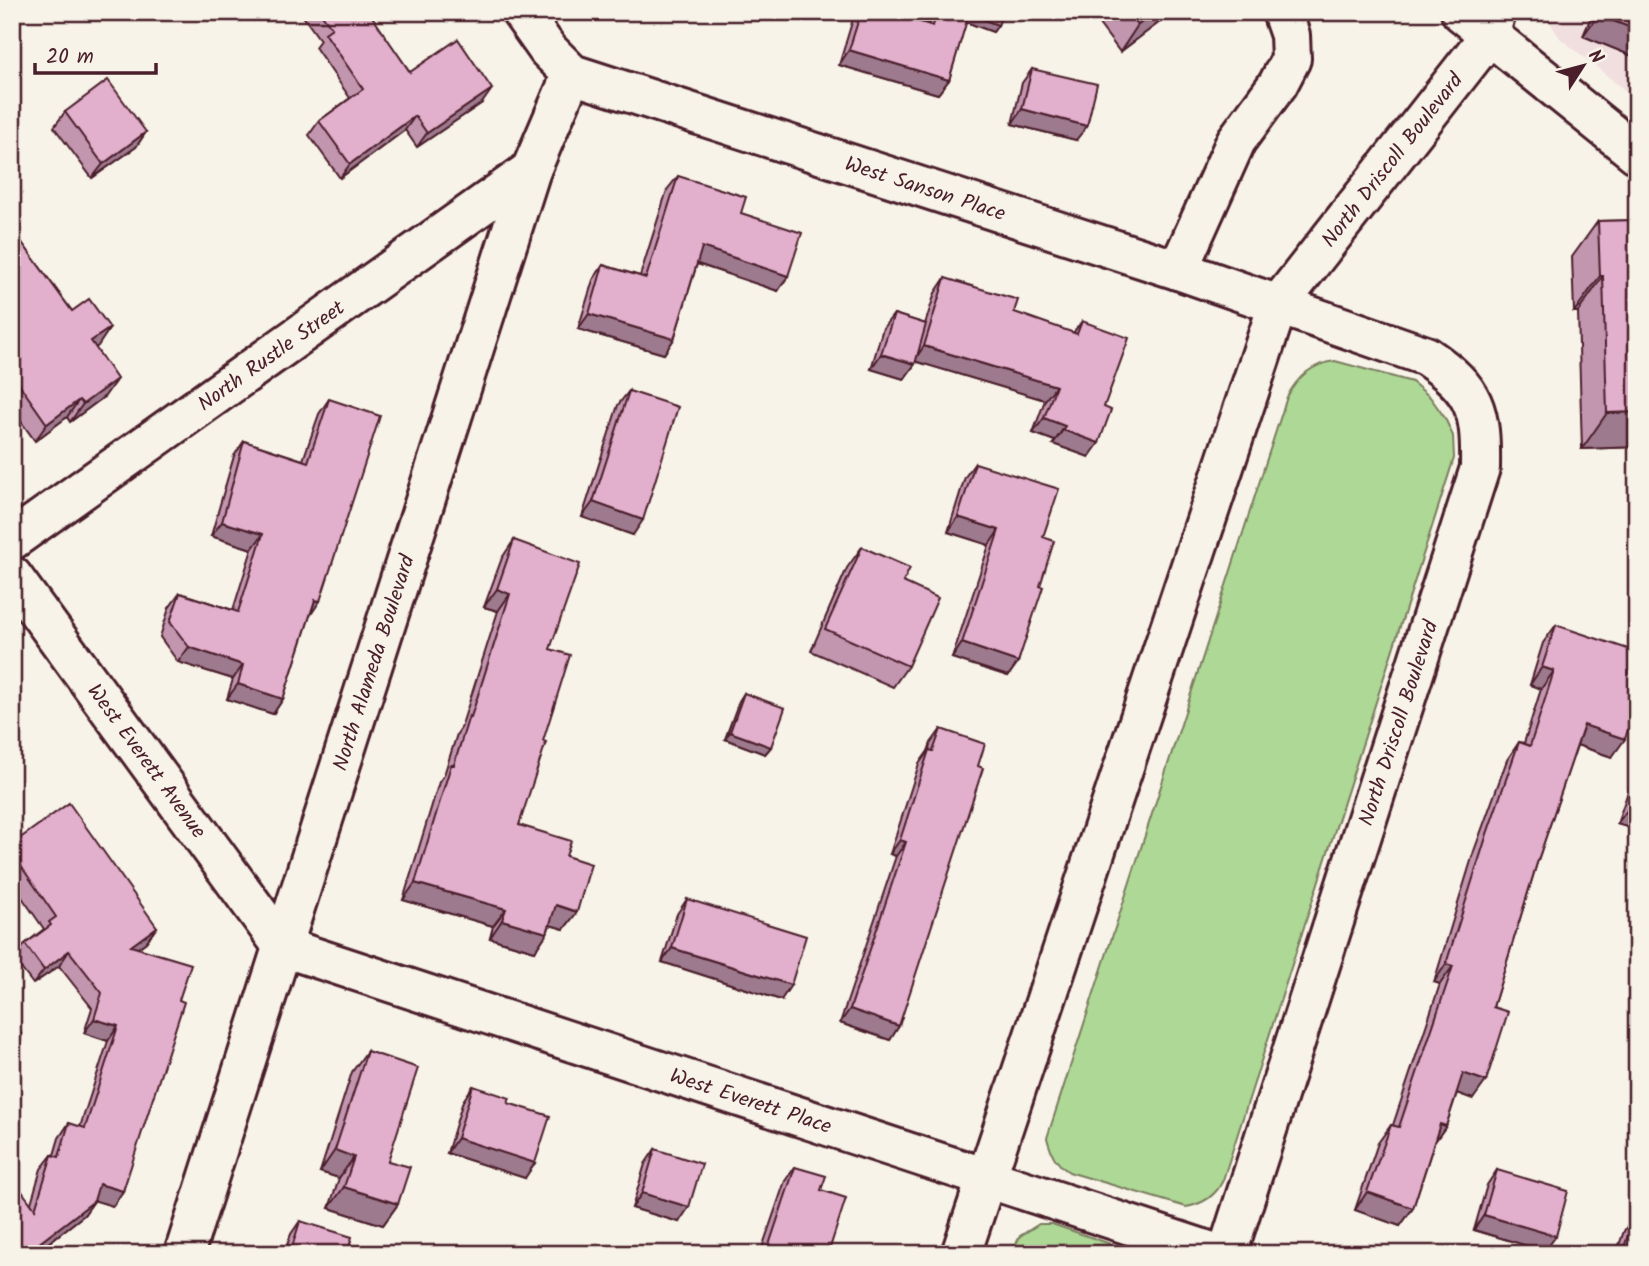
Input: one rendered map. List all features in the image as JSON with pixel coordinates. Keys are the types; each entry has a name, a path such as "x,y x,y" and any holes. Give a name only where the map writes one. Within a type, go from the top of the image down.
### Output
{"street":[{"path":"521,12 548,50 572,74"},
{"path":"1178,271 1236,141 1278,84 1291,59 1290,35 1282,12"},
{"path":"1482,20 1637,154"},
{"name":"North Driscoll Boulevard","path":"961,1254 1278,305 1482,20"},
{"name":"North Alameda Boulevard","path":"184,1254 531,170 572,74"},
{"name":"West Sanson Place","path":"572,74 1278,305"},
{"name":"North Rustle Street","path":"12,540 531,170"},
{"name":"North Driscoll Boulevard","path":"1227,1254 1480,468 1476,410 1466,390 1451,373 1426,356 1278,305"},
{"name":"West Everett Avenue","path":"12,576 283,947"},
{"name":"West Everett Place","path":"283,947 1218,1254"}],"shaded area":[{"path":"1547,12 1637,12 1637,100 1560,38"}],"green space":[{"path":"1335,361 1412,382 1430,397 1445,418 1453,436 1454,458 1223,1180 1217,1191 1208,1198 1186,1207 1069,1172 1054,1157 1047,1138 1287,397 1306,372"},
{"path":"1039,1224 1052,1224 1140,1254 1011,1254 1020,1236"}],"building":[{"path":"320,12 369,12 410,72 458,39 492,89 427,133 415,116 350,164 319,121 363,89 325,33 332,28"},
{"path":"861,12 889,12 933,26 937,12 967,20 949,80 849,50"},
{"path":"969,12 1003,12 998,25"},
{"path":"1129,12 1156,12 1138,25"},
{"path":"1599,12 1637,12 1637,30 1598,15"},
{"path":"1032,69 1097,84 1087,126 1022,109"},
{"path":"108,80 146,132 103,164 65,112"},
{"path":"678,176 746,197 741,213 802,233 788,276 702,247 674,339 589,314 603,265 646,278"},
{"path":"1637,220 1637,412 1607,413 1603,276 1600,276 1598,221"},
{"path":"12,229 72,311 89,299 110,328 91,341 117,379 83,404 79,400 47,424 12,374"},
{"path":"945,278 1018,300 1014,312 1077,334 1082,321 1129,338 1104,407 1111,410 1099,443 1063,430 1065,426 1044,418 1056,386 924,346"},
{"path":"894,314 926,324 915,364 881,354"},
{"path":"629,391 678,407 643,520 593,502"},
{"path":"329,399 380,416 320,601 315,600 283,699 238,684 243,665 189,647 170,622 180,593 238,612 263,534 222,522 244,441 308,462"},
{"path":"975,463 1059,489 1043,537 1054,541 1040,586 1043,587 1018,662 962,643 999,530 958,517"},
{"path":"514,540 580,564 550,649 570,655 519,825 571,841 566,856 591,864 577,912 556,905 547,933 502,920 506,909 415,883 451,765 454,765 469,716 471,717 510,594 497,589"},
{"path":"862,547 910,568 903,582 938,598 908,666 825,629"},
{"path":"1556,625 1637,652 1637,702 1625,739 1584,725 1537,863 1493,1007 1508,1012 1486,1081 1463,1073 1446,1126 1440,1124 1413,1208 1367,1192 1391,1125 1399,1127 1453,966 1446,964 1519,742 1530,746 1554,671 1542,667"},
{"path":"744,693 785,708 771,747 730,732"},
{"path":"941,729 985,744 978,766 983,768 899,1026 850,1009 906,842 900,840 929,750 933,751"},
{"path":"1637,781 1637,812 1628,809"},
{"path":"69,803 157,927 131,946 191,964 179,1000 184,1002 123,1191 99,1184 94,1201 25,1254 12,1254 12,1178 35,1209 52,1155 59,1157 69,1123 85,1128 118,1026 94,1019 102,993 69,951 44,970 25,944 51,925 49,922 56,917 12,853 12,844"},
{"path":"687,899 806,936 791,985 672,948"},
{"path":"12,1021 22,1035 12,1042"},
{"path":"367,1051 418,1068 388,1161 410,1167 398,1204 344,1187 354,1157 335,1150"},
{"path":"473,1086 510,1098 508,1103 550,1116 535,1163 457,1138"},
{"path":"655,1149 702,1164 689,1207 642,1193"},
{"path":"795,1167 826,1176 821,1190 846,1198 828,1254 766,1254"},
{"path":"1497,1170 1568,1191 1556,1236 1484,1215"},
{"path":"1634,1216 1637,1217 1637,1254 1622,1254"},
{"path":"300,1221 352,1237 347,1254 290,1254"}]}
